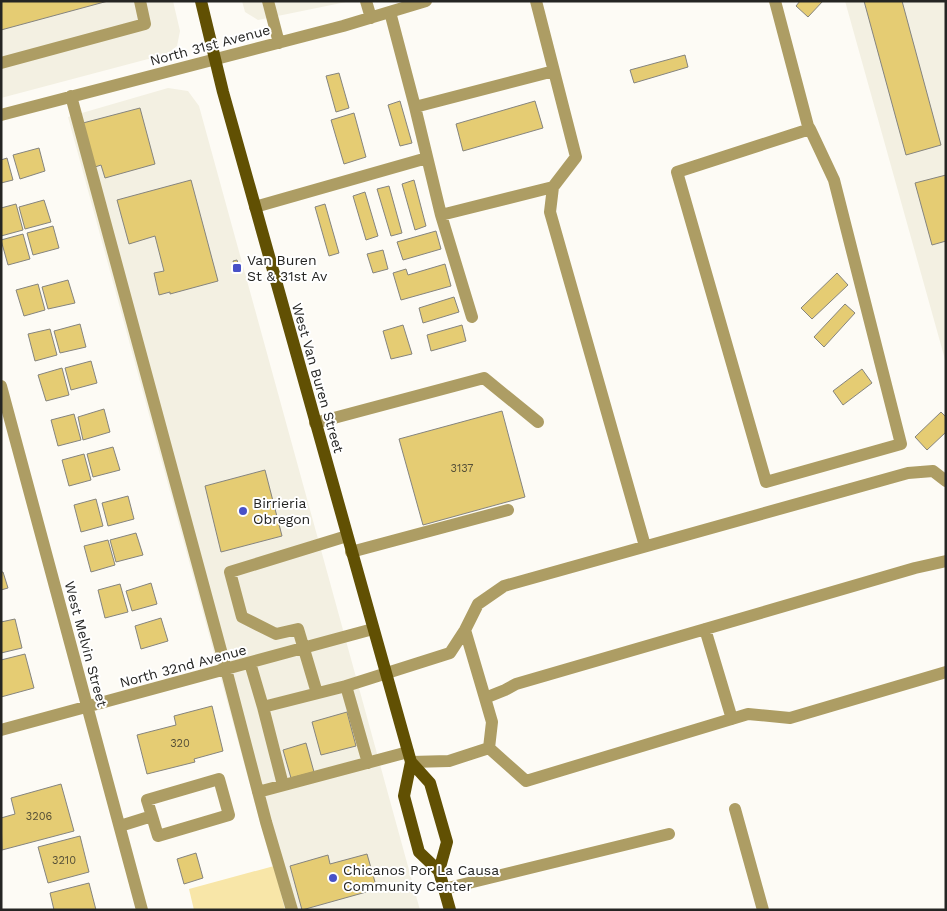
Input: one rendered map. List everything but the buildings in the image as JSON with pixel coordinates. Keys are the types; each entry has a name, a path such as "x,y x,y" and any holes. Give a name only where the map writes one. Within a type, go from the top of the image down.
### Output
{"main road":[{"name":"West Van Buren Street","path":"201,1 255,207 409,757 430,783 446,842 439,871 450,910"},
{"name":"West Van Buren Street","path":"409,757 404,796 419,852 439,871"}],"street":[{"path":"1,63 145,24 140,1"},
{"path":"268,1 278,42"},
{"path":"366,1 371,18"},
{"name":"North 31st Avenue","path":"1,115 371,18 426,1"},
{"path":"536,1 576,157 554,187 550,212 645,546"},
{"path":"776,1 810,129 834,180 901,444 766,482 677,172 810,129"},
{"path":"390,12 441,214 472,317"},
{"path":"415,107 554,71"},
{"path":"71,96 258,792 292,910"},
{"path":"255,207 427,158"},
{"path":"441,214 554,187"},
{"path":"315,423 484,378 538,422"},
{"name":"West Melvin Street","path":"1,386 142,910"},
{"path":"262,707 346,686 450,653 465,630 478,604 504,586 908,473 933,471 946,481"},
{"path":"351,552 508,510"},
{"path":"317,693 298,629 276,634 242,617 230,572 347,536"},
{"path":"485,698 516,684 915,568 946,561"},
{"name":"North 32nd Avenue","path":"1,730 373,629"},
{"path":"705,629 732,719"},
{"path":"465,630 492,722 490,748"},
{"path":"250,663 283,785"},
{"path":"490,748 526,781 748,714 790,718 946,672"},
{"path":"346,686 368,763"},
{"path":"258,792 368,763 409,757 449,761 490,748"},
{"path":"219,779 230,815 158,836 152,816 147,800 219,779"},
{"path":"735,809 763,910"},
{"path":"120,826 152,816"},
{"path":"444,889 669,834"}],"shaded area":[{"path":"1,1 173,1 180,31 177,46 167,54 1,98"},
{"path":"242,1 351,1 258,20 245,12"},
{"path":"845,1 946,1 946,363"},
{"path":"168,88 188,91 199,106 420,910 284,910 68,117"},
{"path":"274,866 285,910 194,910 189,889"}],"place":[{"name":"Van Buren St & 31st Av","path":"237,268"},
{"name":"Birrieria Obregon","path":"243,511"},
{"name":"Chicanos Por La Causa Community Center","path":"333,878"}]}
